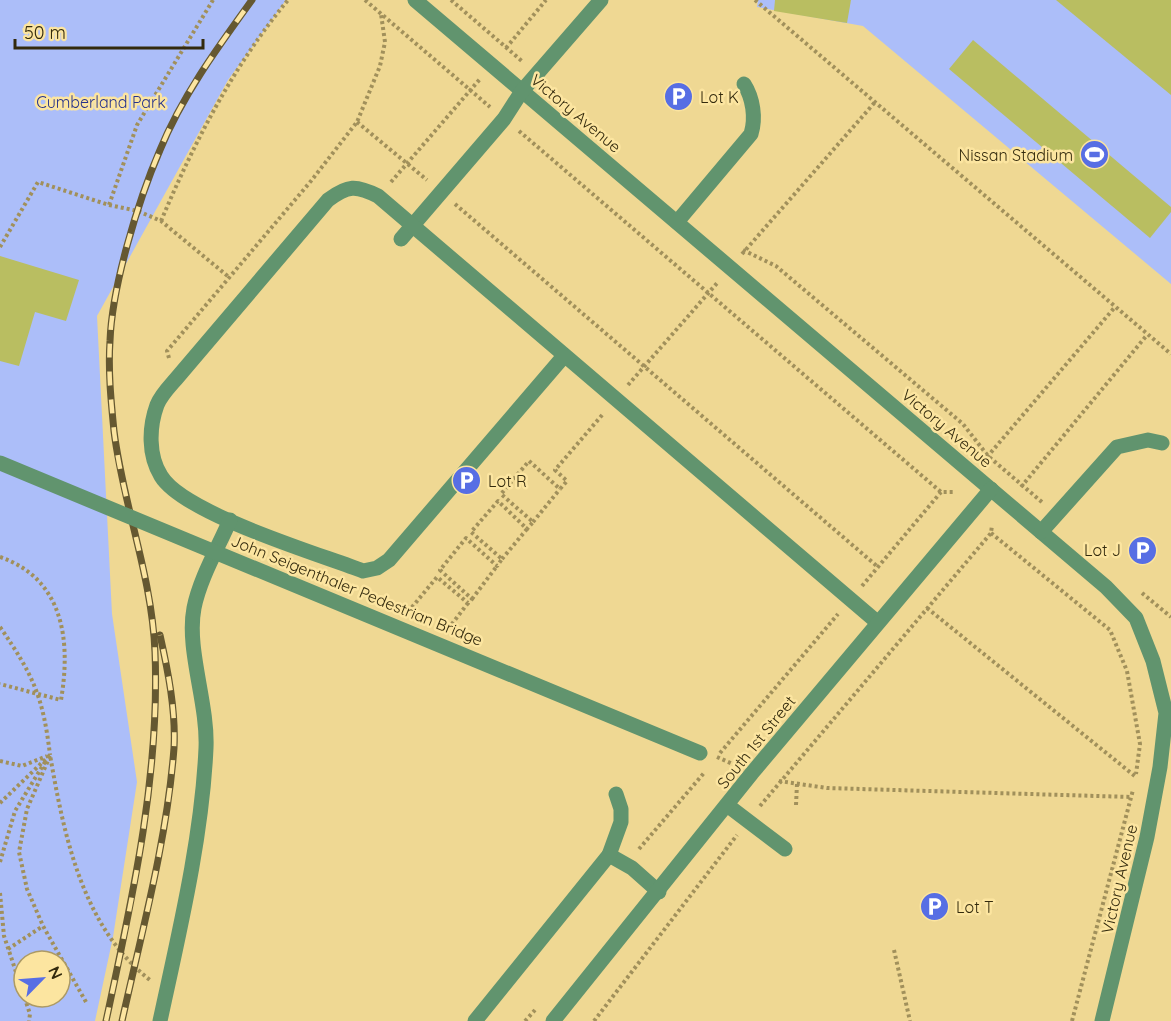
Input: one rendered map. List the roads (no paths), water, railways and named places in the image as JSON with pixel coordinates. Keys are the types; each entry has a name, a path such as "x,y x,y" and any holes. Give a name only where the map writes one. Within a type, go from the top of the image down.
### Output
{"street":[{"name":"Victory Avenue","path":"415,0 1106,587 1136,618 1153,662 1166,714 1160,767 1147,837 1102,1021"},
{"path":"401,239 504,119 522,91 601,0"},
{"path":"677,222 751,134 754,125 751,99 744,84"},
{"path":"564,356 389,560 377,568 363,571 230,520 183,496 162,477 156,465 151,431 158,403 328,200 343,189 362,188 378,196 877,622"},
{"path":"1041,532 1117,447 1148,440 1162,442"},
{"name":"John Seigenthaler Pedestrian Bridge","path":"0,464 700,753"},
{"name":"South 1st Street","path":"554,1021 752,773 991,489"},
{"path":"159,1021 195,837 205,756 205,716 194,647 194,610 230,520"},
{"path":"475,1021 609,855 621,822 621,809 616,794"},
{"path":"728,805 785,849"},
{"path":"609,855 626,864 659,892"}],"railway":[{"path":"106,1021 142,838 149,791 155,698 155,652 149,596 118,459 114,431 109,364 112,319 127,244 160,150 190,91 252,0"},
{"path":"122,1021 160,851 171,782 174,748 173,705 160,635"}],"place":[{"name":"Lot K","path":"679,97"},
{"name":"Nissan Stadium","path":"1094,155"},
{"name":"Lot R","path":"467,481"},
{"name":"Lot J","path":"1142,550"},
{"name":"Lot T","path":"935,907"}],"park label":[{"name":"Cumberland Park","path":"101,102"}]}
